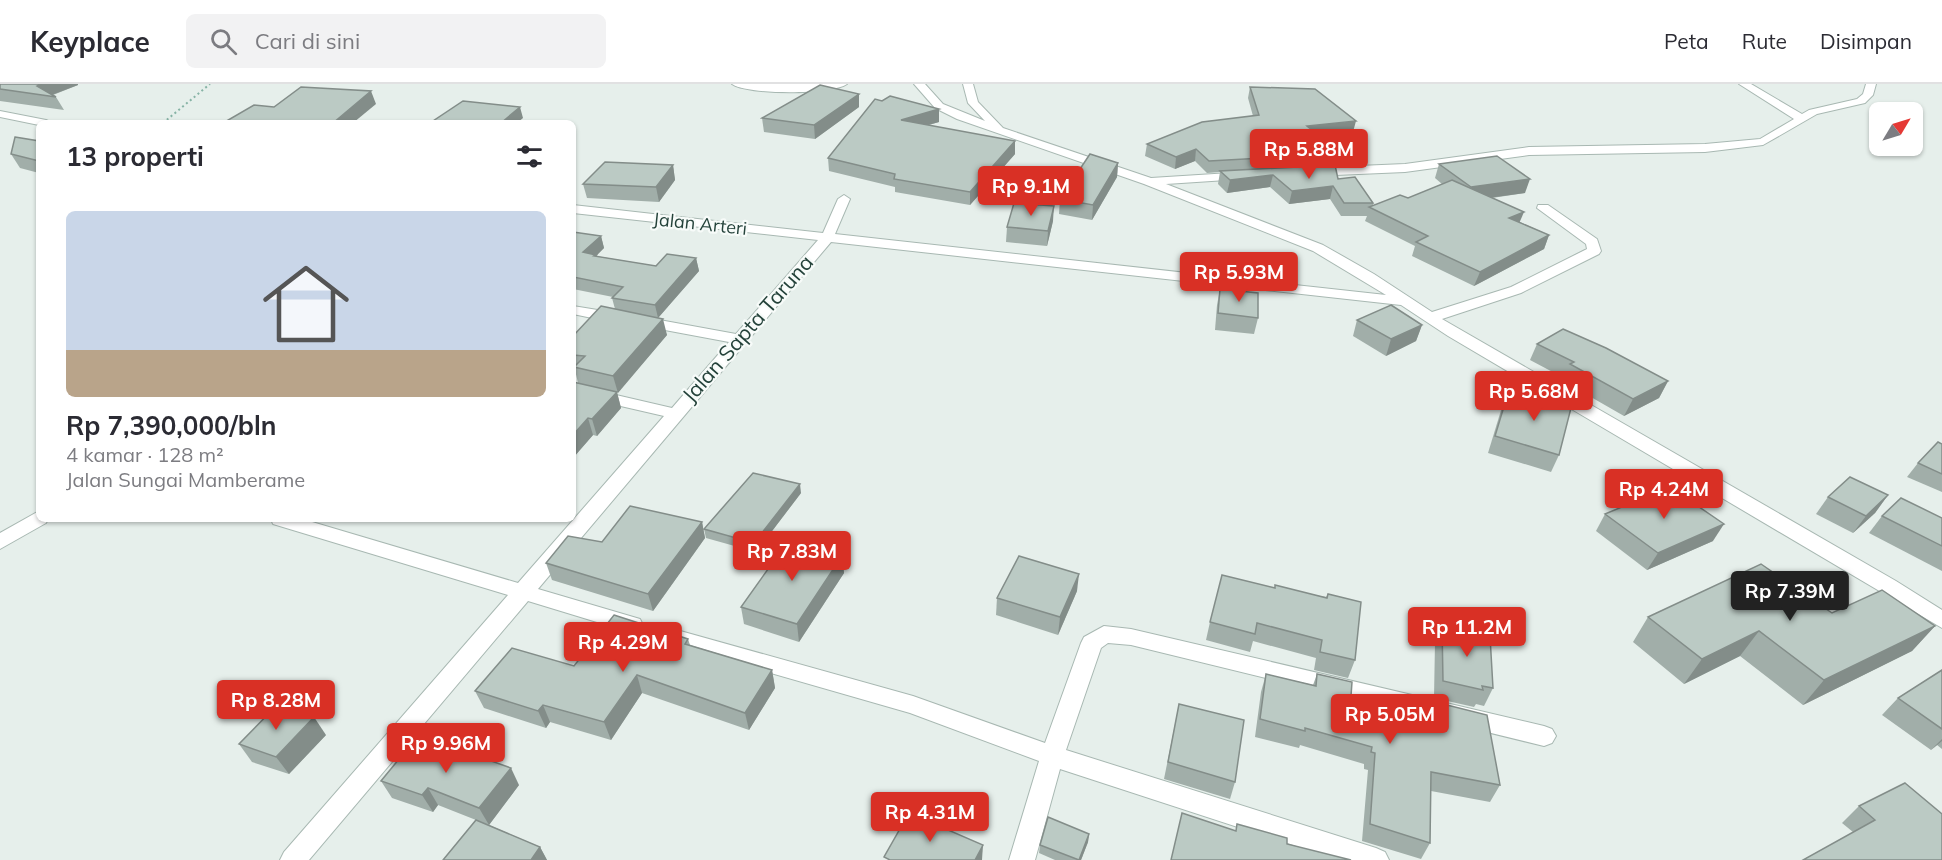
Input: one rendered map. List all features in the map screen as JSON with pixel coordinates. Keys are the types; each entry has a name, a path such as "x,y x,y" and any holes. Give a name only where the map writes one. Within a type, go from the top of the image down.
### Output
{"street":[{"path":"737,84 763,89 801,91 842,84"},
{"path":"919,84 939,106 1003,132 1148,181 1318,248 1369,278 1429,318 1889,586 1942,620"},
{"path":"968,84 969,97 978,109 1003,132"},
{"path":"1744,84 1801,118"},
{"path":"1296,172 1405,168 1528,150 1740,145 1763,142 1819,109 1861,101 1868,95 1871,84"},
{"path":"0,114 36,121"},
{"path":"1148,181 1254,174"},
{"path":"827,238 844,199"},
{"path":"1429,318 1516,290 1594,251 1592,243 1543,208"},
{"name":"Jalan Arteri","path":"576,209 827,238"},
{"name":"Jalan Sapta Taruna","path":"293,860 827,238 1403,301"},
{"path":"576,311 739,339"},
{"path":"576,391 675,414"},
{"path":"0,542 36,520"},
{"path":"290,522 524,593 913,705 1053,753 1117,779 1376,860"},
{"path":"1022,860 1053,753 1092,643 1104,634 1131,637 1544,736"}],"path":[{"path":"167,120 210,84"}],"building":[{"path":"0,84 41,84 37,86 56,97 0,89"},
{"path":"820,85 859,94 814,125 762,118"},
{"path":"301,87 371,91 337,120 228,120 254,105 274,107"},
{"path":"1250,87 1315,89 1356,121 1307,126 1331,145 1333,154 1209,161 1196,149 1176,157 1147,144 1202,122 1259,115"},
{"path":"890,96 939,109 901,120 1015,141 970,192 894,179 895,174 828,158 875,99 882,101"},
{"path":"463,101 520,107 505,120 434,120"},
{"path":"15,137 36,140 36,160 11,154"},
{"path":"1090,154 1118,163 1093,205 1060,199"},
{"path":"1497,156 1530,179 1471,187 1439,164"},
{"path":"605,162 673,165 656,187 583,184"},
{"path":"1335,165 1338,179 1355,177 1373,203 1344,203 1333,186 1292,191 1273,175 1230,180 1220,171"},
{"path":"1452,180 1524,212 1509,218 1549,235 1480,272 1416,242 1428,236 1369,207 1400,195 1408,198"},
{"path":"1014,203 1054,206 1048,231 1007,227"},
{"path":"576,232 601,236 583,252 596,255 594,256 656,266 667,254 696,258 655,305 612,298 623,287 576,278"},
{"path":"1220,289 1258,293 1258,318 1218,313"},
{"path":"1391,305 1422,325 1391,339 1357,320"},
{"path":"601,306 663,319 613,376 576,367 585,356 576,355 576,333"},
{"path":"1563,329 1606,348 1668,381 1633,399 1570,364 1574,362 1537,344"},
{"path":"576,383 617,392 592,419 588,418 576,432"},
{"path":"1509,390 1571,408 1559,455 1495,436"},
{"path":"1938,442 1942,444 1942,474 1918,463"},
{"path":"753,473 800,484 754,543 704,529"},
{"path":"1850,477 1888,495 1866,516 1828,497"},
{"path":"1670,487 1724,524 1658,553 1605,514"},
{"path":"1901,498 1942,518 1942,546 1882,516"},
{"path":"630,506 702,522 648,594 546,563 568,536 602,542"},
{"path":"788,541 842,556 797,624 741,607"},
{"path":"1019,556 1079,574 1060,617 997,598"},
{"path":"1761,564 1832,613 1882,590 1935,626 1824,680 1759,631 1702,659 1648,617"},
{"path":"1222,575 1275,588 1275,585 1327,598 1328,594 1361,602 1355,660 1320,652 1322,640 1257,623 1255,634 1210,622"},
{"path":"614,615 688,639 685,644 772,670 745,713 637,675 604,722 543,705 538,711 475,691 512,648 574,666"},
{"path":"1442,625 1490,636 1493,688 1482,686 1483,690 1443,681"},
{"path":"1942,670 1942,729 1898,698"},
{"path":"1266,674 1316,686 1317,674 1352,682 1351,696 1443,721 1443,704 1487,715 1500,785 1431,772 1430,843 1370,824 1375,753 1371,752 1372,747 1305,728 1305,731 1260,719"},
{"path":"1179,704 1244,720 1235,782 1168,762"},
{"path":"277,705 314,717 276,757 239,744"},
{"path":"413,742 462,757 466,752 511,768 479,808 428,788 422,795 381,781"},
{"path":"1905,783 1942,814 1942,860 1803,860 1875,820 1859,806"},
{"path":"909,813 983,845 975,860 890,860 884,857"},
{"path":"1182,813 1236,831 1237,824 1287,838 1287,844 1351,860 1171,860"},
{"path":"1048,817 1089,834 1079,860 1040,845"},
{"path":"476,820 540,847 531,860 443,860"}]}
